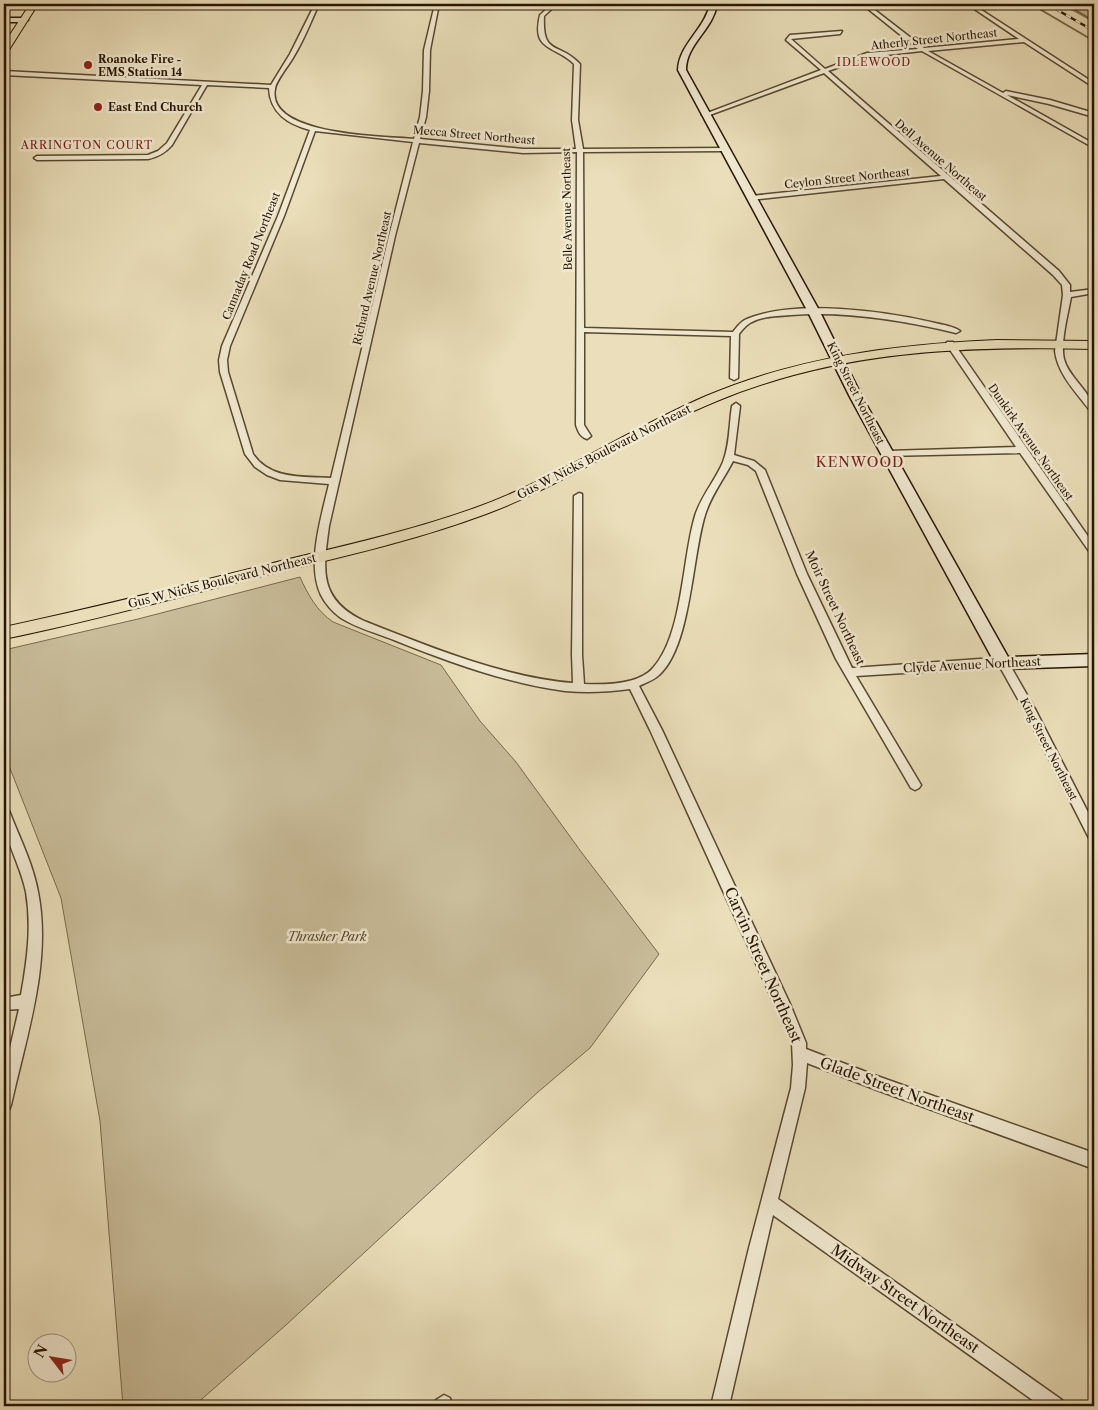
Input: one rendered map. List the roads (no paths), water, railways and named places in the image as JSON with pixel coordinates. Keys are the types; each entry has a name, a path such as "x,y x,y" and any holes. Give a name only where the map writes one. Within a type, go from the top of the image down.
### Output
{"highway":[{"path":"4,33 8,20 23,4"},
{"path":"4,52 34,4"}],"main road":[{"name":"Gus W Nicks Boulevard Northeast","path":"4,633 320,557 417,532 486,509 552,480 713,398 767,378 837,360 881,352 950,344 997,342 1094,345"}],"street":[{"path":"313,130 296,124 283,115 272,98 273,87 293,54 317,4"},
{"name":"Richard Avenue Northeast","path":"437,4 427,50 425,104 324,526 320,557 321,571 328,598 338,610 355,620 457,661 491,671 523,679 579,687 598,688 633,685"},
{"name":"Belle Avenue Northeast","path":"555,4 542,16 541,34 547,46 573,59 577,64 575,120 580,150 580,425 582,431 587,436"},
{"name":"King Street Northeast","path":"714,4 712,13 684,55 681,65 684,76 1029,710 1094,836"},
{"path":"864,4 922,49 1094,146"},
{"path":"969,4 1094,85"},
{"path":"8,20 24,20"},
{"name":"Dell Avenue Northeast","path":"840,32 790,37 788,39 1063,280 1066,285 1067,295"},
{"name":"Atherly Street Northeast","path":"706,115 868,55 1025,40"},
{"path":"4,73 273,87"},
{"path":"37,158 153,156 165,151 205,84"},
{"path":"997,91 1050,102 1094,115"},
{"name":"Mecca Street Northeast","path":"313,130 512,150 724,148"},
{"name":"Cannaday Road Northeast","path":"313,130 281,216 226,346 223,366 230,395 254,464 271,475 280,477 334,481"},
{"name":"Ceylon Street Northeast","path":"750,198 945,177"},
{"path":"1094,290 1067,295 1060,343 1060,359 1065,372 1094,410"},
{"path":"734,378 735,334 744,324 756,318 814,312 882,315 917,321 956,331"},
{"path":"580,330 735,334"},
{"name":"Dunkirk Avenue Northeast","path":"950,344 1094,552"},
{"path":"633,685 655,674 675,638 700,516 730,456 733,444 736,406"},
{"path":"888,454 1022,450"},
{"name":"Moir Street Northeast","path":"730,456 754,465 760,470 818,610 849,672 915,784"},
{"path":"579,496 577,656 579,687"},
{"name":"Clyde Avenue Northeast","path":"849,672 980,663 1094,660"},
{"name":"Carvin Street Northeast","path":"633,685 656,730 786,1009 799,1042 798,1088 720,1406"},
{"path":"4,813 26,872 35,912 36,940 26,1001 4,1105"},
{"path":"4,1004 26,1001"},
{"name":"Glade Street Northeast","path":"800,1054 1094,1161"},
{"name":"Midway Street Northeast","path":"769,1202 1056,1406"}],"waterway":[{"path":"1031,4 1094,41"},
{"path":"1065,4 1094,21"}],"railway":[{"path":"1047,4 1094,31"}],"place":[{"name":"Roanoke Fire - EMS Station 14","path":"88,65"},
{"name":"East End Church","path":"98,107"}],"district":[{"name":"IDLEWOOD","path":"874,62"},
{"name":"ARRINGTON COURT","path":"87,145"},
{"name":"KENWOOD","path":"860,462"}],"park label":[{"name":"Thrasher Park","path":"327,937"}]}
